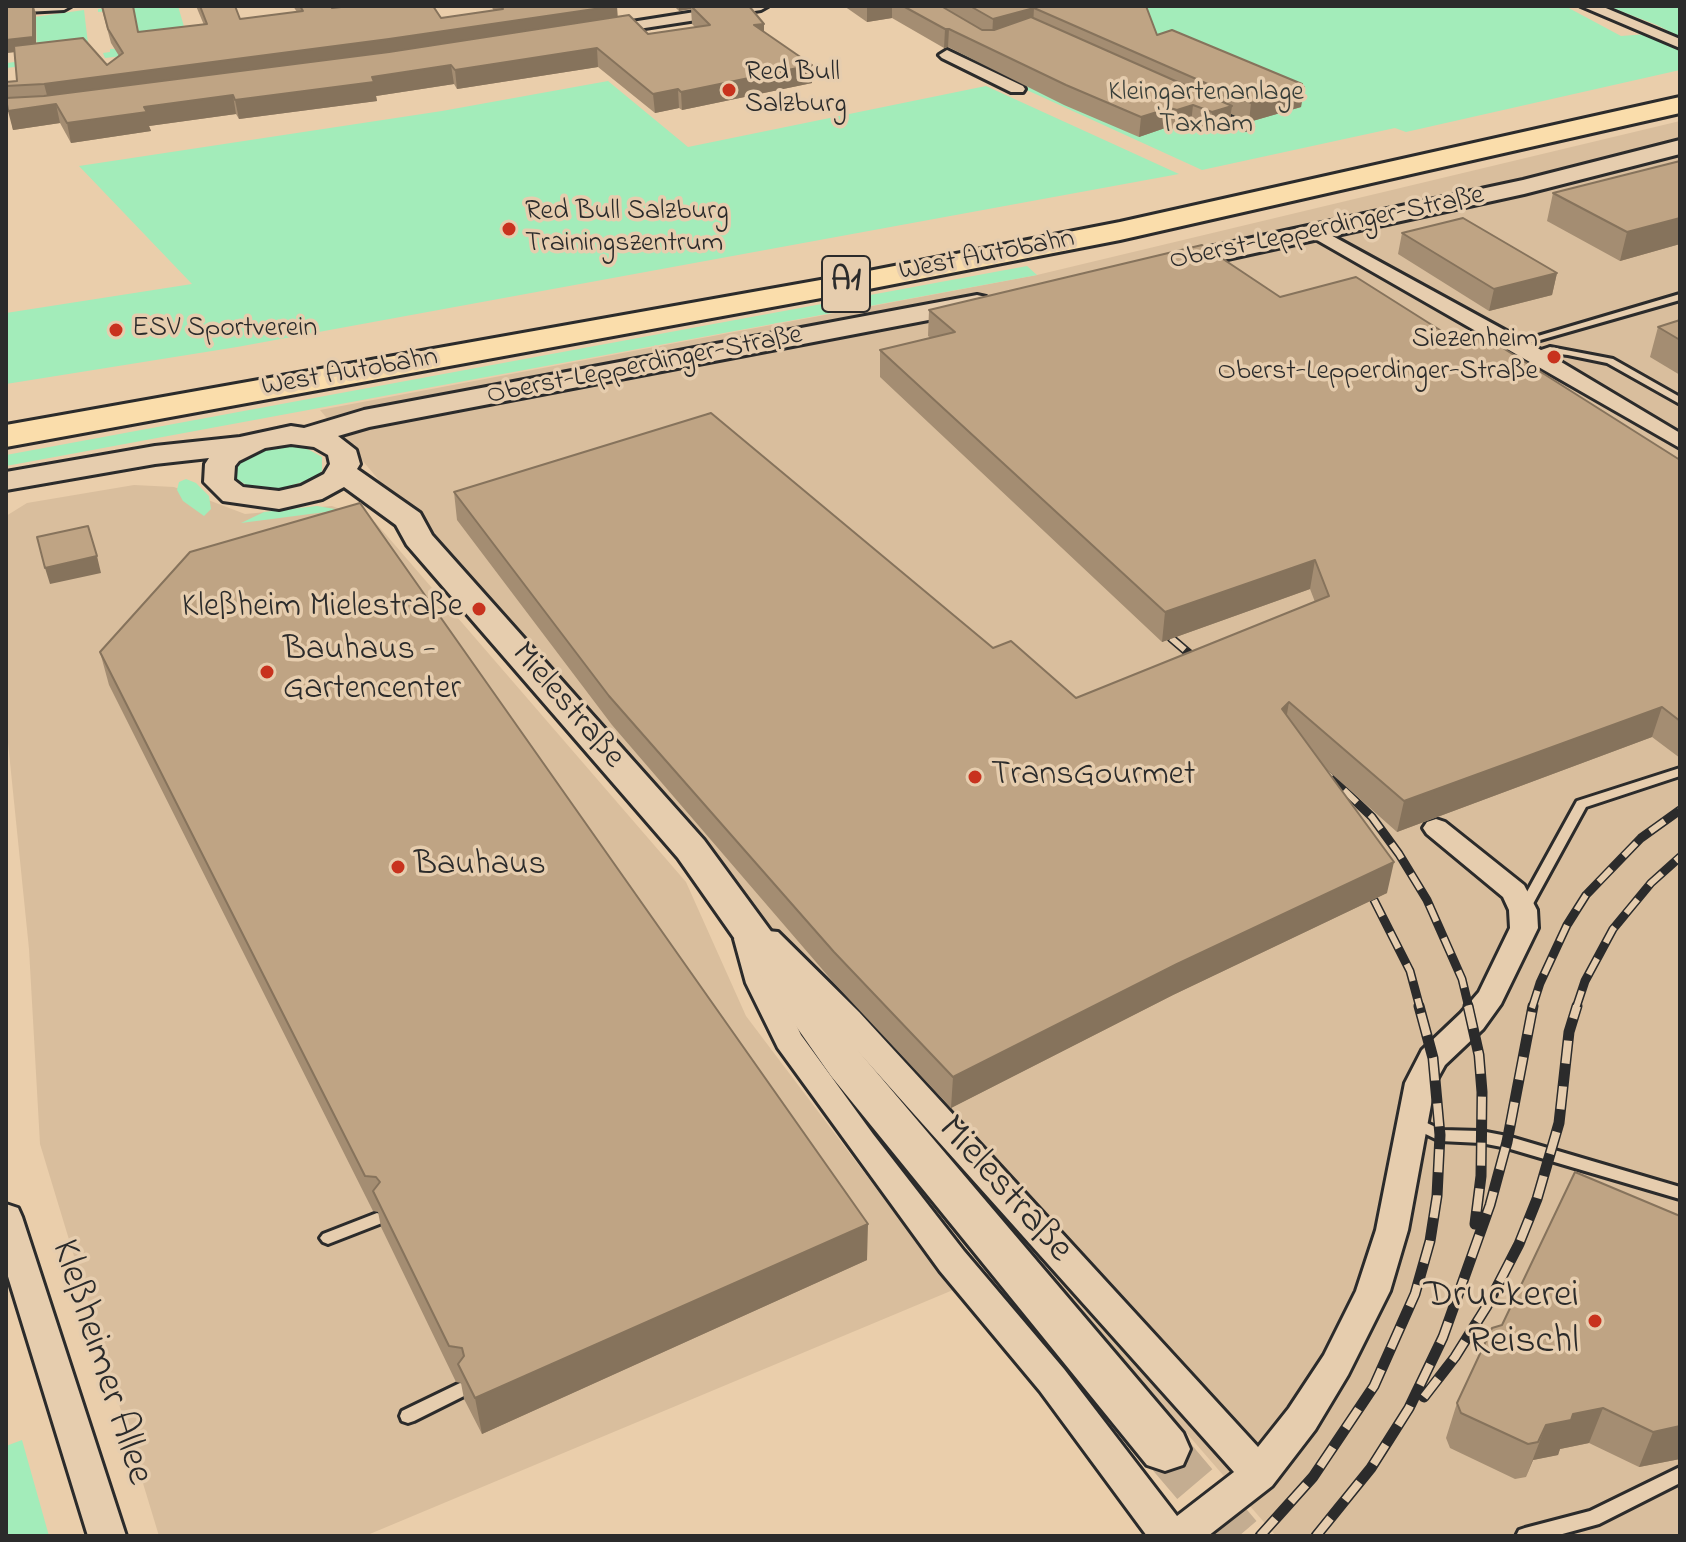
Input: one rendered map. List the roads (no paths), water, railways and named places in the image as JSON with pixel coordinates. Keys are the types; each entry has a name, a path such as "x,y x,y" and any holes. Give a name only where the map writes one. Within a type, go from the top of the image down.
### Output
{"highway":[{"name":"West Autobahn","path":"6,411 851,262 1100,214 1680,85"},
{"name":"West Autobahn","path":"6,436 1120,231 1680,105"}],"street":[{"path":"6,9 64,6"},
{"path":"594,31 761,6"},
{"path":"1588,6 1680,44"},
{"path":"974,47 947,55 1017,89"},
{"name":"Oberst-Lepperdinger-Straße","path":"1147,268 1524,187 1680,147"},
{"path":"1316,232 1534,354 1680,442"},
{"name":"Oberst-Lepperdinger-Straße","path":"308,436 364,419 997,299"},
{"name":"Oberst-Lepperdinger-Straße","path":"114,464 217,474 225,489 248,498 279,500 311,493 335,480 341,461 407,412"},
{"name":"Oberst-Lepperdinger-Straße","path":"6,481 155,455 242,446 274,437 308,436 321,439 341,461"},
{"path":"217,474 220,464 242,446"},
{"name":"Mielestraße","path":"341,461 409,520 418,538 691,849 846,1065 1165,1449"},
{"name":"Mielestraße","path":"311,493 377,514 418,538"},
{"path":"1182,1535 1259,1474 1302,1419 1336,1365 1373,1291 1392,1230 1420,1083 1433,1058 1472,1021 1491,997 1524,928 1523,910 1514,892 1436,828"},
{"name":"Mielestraße","path":"741,916 796,964 1259,1474"},
{"name":"Mielestraße","path":"741,916 761,983 789,1040 862,1143 952,1261 1182,1535"},
{"name":"Kleßheimer Allee","path":"6,1217 107,1536"}],"lane":[{"path":"1214,112 1248,127"},
{"path":"1516,344 1680,297"},
{"path":"1534,354 1550,350 1610,361 1680,401"},
{"path":"1523,910 1581,804 1680,772"},
{"path":"1414,1122 1440,1135 1507,1142 1680,1193"},
{"path":"328,1238 377,1219"},
{"path":"408,1416 460,1390"},
{"path":"1525,1536 1593,1518 1680,1475"}],"tunnel":[{"path":"1165,1449 1239,1536"}],"railway":[{"path":"1171,638 1206,668"},
{"path":"1318,765 1372,817 1399,854 1427,900 1462,979 1469,1008"},
{"path":"1532,1008 1567,925 1586,895 1641,838 1680,810"},
{"path":"1576,1008 1585,981 1613,929 1651,883 1680,857"},
{"path":"1374,900 1410,971 1420,1008"},
{"path":"1260,1536 1313,1477 1374,1386 1415,1294 1430,1241 1437,1196 1440,1135 1433,1058 1419,1006"},
{"path":"1468,1006 1479,1055 1482,1092 1481,1176 1475,1224"},
{"path":"1316,1536 1371,1468 1409,1408 1443,1337 1490,1205 1507,1142 1533,1006"},
{"path":"1424,1397 1455,1357 1487,1306 1519,1244 1537,1199 1559,1123 1569,1032 1577,1006"}],"place":[{"name":"Red Bull Salzburg","path":"729,90"},
{"name":"Red Bull Salzburg Trainingszentrum","path":"509,229"},
{"name":"ESV Sportverein","path":"116,330"},
{"name":"Siezenheim Oberst-Lepperdinger-Straße","path":"1554,357"},
{"name":"Kleßheim Mielestraße","path":"479,609"},
{"name":"Bauhaus - Gartencenter","path":"267,672"},
{"name":"TransGourmet","path":"975,777"},
{"name":"Bauhaus","path":"398,867"},
{"name":"Druckerei Reischl","path":"1595,1321"}],"park label":[{"name":"Kleingartenanlage Taxham","path":"1206,110"}]}
